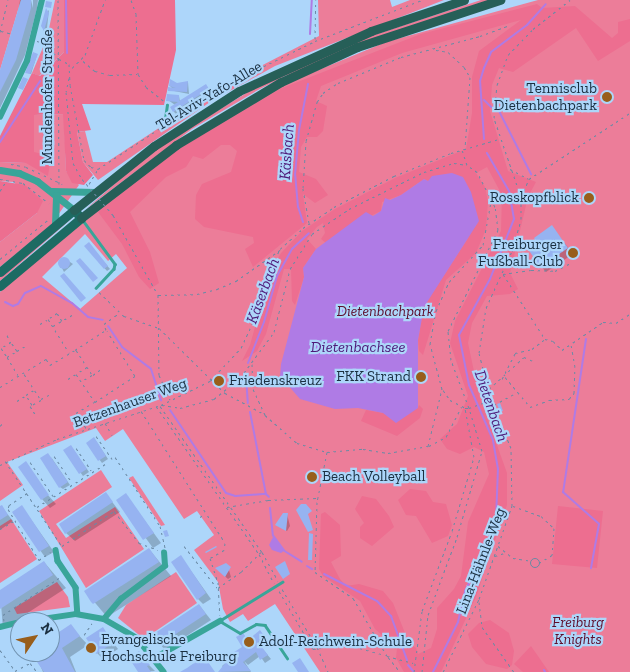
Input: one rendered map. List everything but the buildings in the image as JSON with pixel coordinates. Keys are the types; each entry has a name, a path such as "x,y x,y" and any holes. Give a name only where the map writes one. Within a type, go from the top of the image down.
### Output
{"highway":[{"name":"Tel-Aviv-Yafo-Allee","path":"74,210 168,135 262,79 371,31 464,0"},
{"name":"Tel-Aviv-Yafo-Allee","path":"82,218 176,145 281,82 357,47 500,0"}],"main road":[{"path":"74,210 82,218"},
{"name":"Tel-Aviv-Yafo-Allee","path":"0,272 74,210"},
{"name":"Tel-Aviv-Yafo-Allee","path":"0,286 82,218"}],"street":[{"path":"0,117 19,80 33,40 42,0"},
{"path":"0,170 18,173 72,200 74,210"},
{"path":"57,193 95,192"},
{"path":"55,225 57,193"},
{"path":"56,550 66,573 76,588 78,614"},
{"path":"104,619 121,599 165,566 164,553"},
{"path":"60,617 78,614 104,619 137,638 155,658 164,672"},
{"path":"155,658 220,621"}],"lane":[{"path":"164,126 167,105"},
{"path":"82,218 112,257 114,269 96,288"},
{"path":"283,582 220,621 240,633 256,624 265,625 287,658"}],"path":[{"path":"8,0 0,31 13,34"},
{"name":"Mundenhofer Straße","path":"57,193 59,184 58,0"},
{"path":"71,68 82,60 105,0"},
{"path":"131,0 136,14 138,74 146,87 167,105"},
{"path":"315,41 316,0"},
{"path":"499,139 494,106 508,55 533,29 570,0"},
{"path":"309,224 303,188 306,141 317,102 323,93 338,82 402,57 435,49 510,25"},
{"path":"33,40 45,43 59,59 66,61 71,68 66,92 73,163 82,179 113,215 158,296 159,376 171,400"},
{"path":"435,49 448,52 464,67 470,77 466,149"},
{"path":"82,60 95,71 110,75 138,74"},
{"path":"70,77 84,160 91,167 98,169"},
{"path":"491,202 521,197 530,179 630,113"},
{"name":"Betzenhauser Weg","path":"0,465 5,461 87,429 160,405 210,380 230,362 246,338 268,271 280,249 303,228 394,176 462,150 499,139"},
{"name":"Lina-Hähnle-Weg","path":"443,672 479,599 512,506 511,448 488,390 479,353 480,330 486,308 502,274 521,220 521,197 499,139"},
{"path":"462,150 467,165"},
{"path":"160,405 180,408 225,394 252,364 274,332 290,269 312,234 350,210 424,172 454,163 467,165 477,172 498,220 494,242 448,331 451,360 469,408 482,451 457,537 428,615 422,672"},
{"path":"510,169 530,179"},
{"path":"0,179 23,183 50,204"},
{"path":"0,191 5,184"},
{"path":"491,202 483,245 478,254 449,282 436,311 430,344 442,389 450,400 465,408 492,400"},
{"path":"0,259 53,213"},
{"path":"158,296 197,294 222,287 280,249"},
{"path":"569,264 556,271 531,270 502,274 545,339 553,341 562,350 603,322 616,323 630,314"},
{"path":"96,288 119,313 159,328 225,394 265,415 297,443 327,452 363,449 388,453 428,446 446,437 461,407"},
{"path":"40,324 57,313 62,321"},
{"path":"87,429 76,414 135,376 104,324 119,313"},
{"path":"53,327 72,314"},
{"path":"48,319 70,353"},
{"path":"0,387 46,359 50,366 106,330"},
{"path":"6,335 17,351"},
{"path":"502,379 515,354 532,349 545,339"},
{"path":"11,342 1,349 19,376"},
{"path":"506,377 530,407 549,400 569,399 574,394 575,367 571,344"},
{"path":"7,357 27,345"},
{"path":"75,350 92,375"},
{"path":"488,390 506,377 524,357 535,362"},
{"path":"252,364 252,390 265,415"},
{"path":"68,379 87,367"},
{"path":"82,382 100,370"},
{"path":"23,373 41,400"},
{"path":"76,374 95,402"},
{"path":"428,446 442,389"},
{"path":"17,401 34,390"},
{"path":"494,405 517,392"},
{"path":"26,395 35,414"},
{"path":"32,405 49,395"},
{"path":"160,405 262,552 277,585 317,647 328,672"},
{"path":"156,406 259,554 313,648 342,643 414,664"},
{"path":"414,672 422,611 452,531 474,457 465,408"},
{"path":"141,411 225,543 224,550 210,558 218,588 220,621"},
{"path":"105,423 112,435"},
{"path":"96,436 114,458 160,526 164,553"},
{"path":"76,448 91,471"},
{"path":"327,452 317,498 315,572 353,598 387,656 400,672"},
{"path":"54,456 72,484"},
{"path":"5,461 62,546"},
{"path":"30,462 53,496"},
{"path":"37,508 91,471 107,463"},
{"path":"27,493 9,505 14,521 39,560 114,511 139,543 164,553"},
{"path":"226,508 230,505 317,498"},
{"path":"512,506 541,516 554,528 552,555 534,567 531,561"},
{"path":"200,518 206,513"},
{"path":"0,530 14,521"},
{"path":"498,545 504,553"},
{"path":"184,546 218,588"},
{"path":"218,588 241,572 262,552"},
{"path":"494,556 504,553 531,561 536,559 539,563"},
{"path":"2,627 3,615 66,573"},
{"path":"479,599 482,627 514,672"},
{"path":"84,635 91,627"},
{"path":"362,648 374,632"},
{"path":"0,650 15,671 30,663 37,672"}],"green space":[{"path":"0,0 21,0 0,70"},
{"path":"55,0 64,0 64,52 39,76 32,73 47,38"},
{"path":"318,0 390,0 392,7 410,0 444,0 275,66 210,102 98,180 83,162 77,132 85,131 93,162 107,162 226,84 319,36"},
{"path":"481,0 492,0 285,76 258,90 192,129 86,209 151,152 261,84 371,36"},
{"name":"Dietenbachpark","path":"538,0 630,0 630,672 320,672 275,604 248,621 243,614 230,622 223,609 218,582 194,550 214,535 197,511 184,519 123,429 105,441 96,428 7,462 23,485 0,501 0,292 67,234 174,150 287,83 386,42","holes":["85,234 108,261 116,254 127,268 80,309 42,277"]},
{"path":"64,114 66,171 79,185 51,225 0,267 0,242 37,213 14,182 0,181 0,162 26,163 34,153 34,115"},
{"path":"70,217 71,219 0,281 0,275"},
{"path":"101,470 112,487 56,524 66,538 115,507 144,549 86,588 39,511"},
{"path":"133,476 165,525 161,526 129,478"},
{"path":"11,519 37,559 0,583 0,526"},
{"path":"176,572 197,603 144,639 118,618 126,605"},
{"path":"57,582 68,597 70,607 32,612 16,612 14,608"}],"shaded area":[{"path":"64,0 175,0 176,50 164,105 82,104 91,130 77,132 83,162 93,175 84,185 72,183 66,171 63,114 34,115 34,152 51,156 48,176 26,163 0,162 0,136 32,73 40,76 64,52"},
{"path":"537,4 542,8 575,6 612,38 618,33 618,22 630,19 630,41 598,61 576,28 513,72 499,68 492,85 490,111 508,171 536,182 528,197 510,273 518,289 510,294 487,296 472,323 468,343 479,395 507,473 507,505 476,597 441,672 404,672 396,658 397,648 375,629 360,601 323,576 319,569 321,514 325,512 340,525 341,556 331,562 340,579 346,586 359,584 383,591 393,603 409,643 416,648 418,654 431,648 437,629 437,608 454,589 461,576 468,522 489,474 484,452 474,447 460,454 447,449 440,439 457,424 468,396 450,343 455,321 501,231 502,195 487,167 476,173 485,187 488,202 486,229 476,253 446,280 423,355 419,351 418,340 424,306 468,238 452,173 428,181 424,179 401,195 382,202 381,211 345,228 327,244 321,239 325,233 323,223 317,227 307,239 316,249 303,268 304,277 295,305 292,301 291,269 284,269 266,334 257,351 242,361 250,345 270,273 281,253 302,231 335,209 395,178 466,149 472,113 472,77 479,51 521,20 402,53 321,86 316,101 327,106 323,131 317,137 307,137 301,147 299,172 316,179 328,195 315,203 303,194 307,223 253,267 245,249 254,243 253,237 204,227 195,219 196,195 202,184 231,172 237,151 230,145 221,145 203,159 193,156 186,167 166,177 130,212 150,252 159,283 150,289 139,277 122,244 98,212 179,149 282,88 421,34"},
{"path":"0,181 25,185 43,201 37,213 0,242"},
{"path":"419,405 423,409 420,418 397,436 361,421 366,410 383,413 418,408"},
{"path":"410,489 426,491 433,502 446,504 452,525 448,536 432,543 416,516 406,515 398,500"},
{"path":"362,496 376,499 389,516 394,527 372,546 360,538 360,527 364,523 355,509"},
{"path":"558,506 603,511 597,568 552,564"},
{"path":"490,620 509,633 514,651 512,665 507,669 486,664 472,647 468,634 479,623"},
{"path":"531,646 549,672 523,672 514,664"}],"water":[{"name":"Dietenbachsee","path":"452,173 463,177 471,192 479,221 424,307 418,340 418,408 396,423 383,413 358,408 335,409 300,399 280,376 281,364 304,277 303,268 316,249 366,212 373,216 381,211 385,198 390,200 401,195 424,179 428,181 432,176"},
{"path":"274,535 285,550 281,553 272,550 269,545"}],"waterway":[{"path":"66,0 67,53"},
{"name":"Käsbach","path":"310,34 312,0"},
{"name":"Dietenbach","path":"484,139 480,81 491,52 527,25 546,4"},
{"path":"0,142 40,81"},
{"name":"Käsbach","path":"303,222 298,207 295,175 299,130 308,84"},
{"path":"484,100 491,107"},
{"path":"499,111 531,174"},
{"name":"Dietenbach","path":"433,672 458,622 465,591 488,546 496,520 498,469 493,440 469,385 459,335 490,279 514,219 509,191 487,153"},
{"name":"Käserbach","path":"248,363 264,322 277,276 292,249 309,233"},
{"path":"5,302 13,306 18,304 25,293 41,286 72,303 88,317 103,320"},
{"path":"108,326 122,347 151,369 161,400"},
{"path":"586,339 563,492 599,524 591,568"},
{"name":"Käserbach","path":"246,377 248,403"},
{"path":"170,410 226,493 235,496 266,494 269,497"},
{"name":"Käserbach","path":"250,412 266,494"},
{"path":"270,508 273,536"},
{"path":"283,550 302,562"},
{"path":"307,566 312,569"},
{"path":"324,574 377,601 391,616 407,660"},
{"path":"408,665 413,671"}],"place":[{"name":"Tennisclub Dietenbachpark","path":"607,97"},
{"name":"Rosskopfblick","path":"589,198"},
{"name":"Freiburger Fußball-Club","path":"573,253"},
{"name":"FKK Strand","path":"421,377"},
{"name":"Friedenskreuz","path":"219,381"},
{"name":"Beach Volleyball","path":"312,477"},
{"name":"Adolf-Reichwein-Schule","path":"249,642"},
{"name":"Evangelische Hochschule Freiburg","path":"91,648"}],"park label":[{"name":"Freiburg Knights","path":"578,630"}]}
